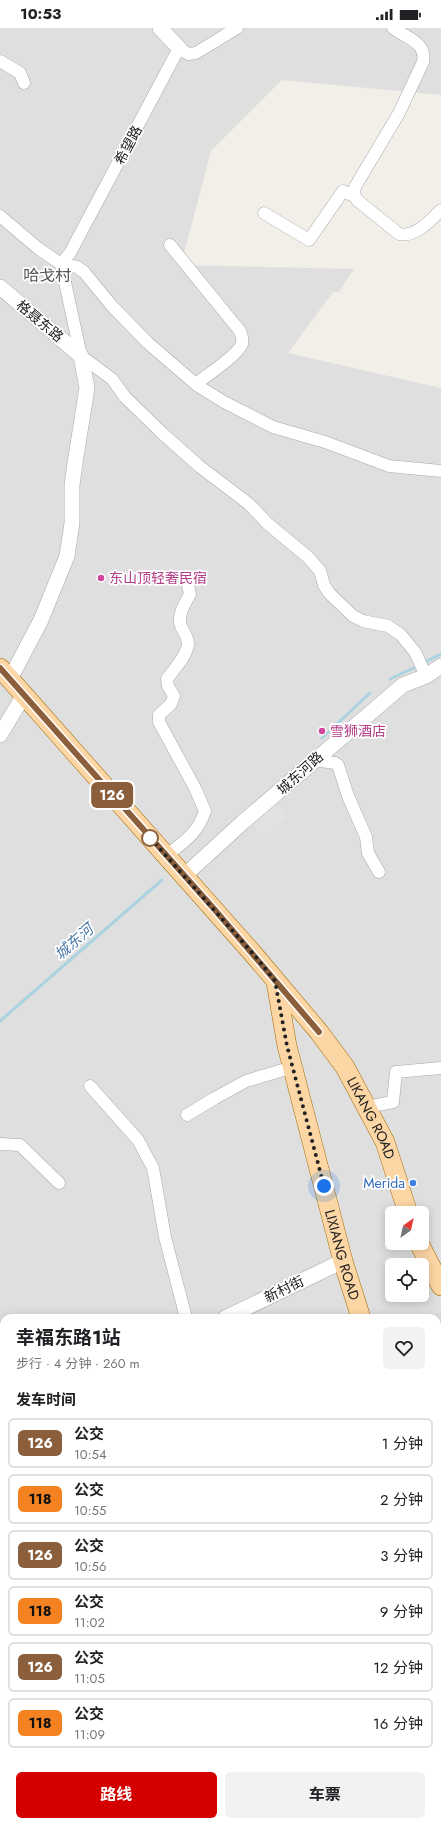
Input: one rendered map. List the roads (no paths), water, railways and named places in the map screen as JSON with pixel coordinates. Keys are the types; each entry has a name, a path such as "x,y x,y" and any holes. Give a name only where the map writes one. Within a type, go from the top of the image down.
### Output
{"main road":[{"name":"LIKANG ROAD","path":"5,674 184,875 319,1032 346,1067 385,1142 406,1206"},
{"name":"LIXIANG ROAD","path":"275,981 287,1046 359,1314"},
{"path":"287,1046 291,1039 301,1033 312,1031 319,1032"},
{"path":"423,1250 441,1286"}],"street":[{"path":"160,28 179,48 188,54 196,53 237,28"},
{"path":"393,28 420,44 424,56 423,62 399,113 355,187 354,194 357,200 403,236 415,232 441,210"},
{"name":"希望路","path":"61,264 70,253 179,48"},
{"path":"0,61 20,72 24,83"},
{"path":"264,213 309,240 343,192 351,195 354,194"},
{"path":"0,216 38,249 61,264 77,267 84,272 112,306 148,343 196,384 224,402 273,427 325,442 389,466 441,471"},
{"path":"170,245 240,331 242,338 242,342 237,351 196,384"},
{"path":"5,674 42,620 67,556 72,523 72,485 87,388 61,264"},
{"name":"格聂东路","path":"0,287 81,356"},
{"path":"81,356 112,379 125,397 199,466 249,504 268,524 308,557 320,572 324,585 329,593 353,616 363,621 383,624 394,629 407,641 422,668"},
{"path":"166,856 189,838 201,824 205,811 195,788 159,722 159,715 171,704 174,696 168,686 167,679 185,652 188,643 180,620 181,611 190,594 188,585"},
{"name":"城东河路","path":"184,875 314,760 422,668 441,666"},
{"path":"0,736 24,695"},
{"path":"314,760 335,763 338,765 348,796 366,837 368,853 379,872"},
{"path":"187,1115 246,1081 293,1067"},
{"path":"367,1107 393,1102 396,1072 441,1068"},
{"path":"90,1086 138,1140 153,1168 165,1237 185,1314"},
{"path":"0,1144 20,1145 59,1183"},
{"name":"新村街","path":"232,1314 344,1261"}],"waterway":[{"name":"城东河","path":"423,663 441,654"},
{"name":"城东河","path":"390,679 418,666"},
{"name":"城东河","path":"322,738 370,693"},
{"name":"城东河","path":"0,1021 162,880"}],"place":[{"name":"东山顶轻奢民宿","path":"101,578"},
{"name":"雪狮酒店","path":"322,731"},
{"name":"Merida","path":"413,1183"}],"district":[{"name":"哈戈村","path":"47,275"}]}
